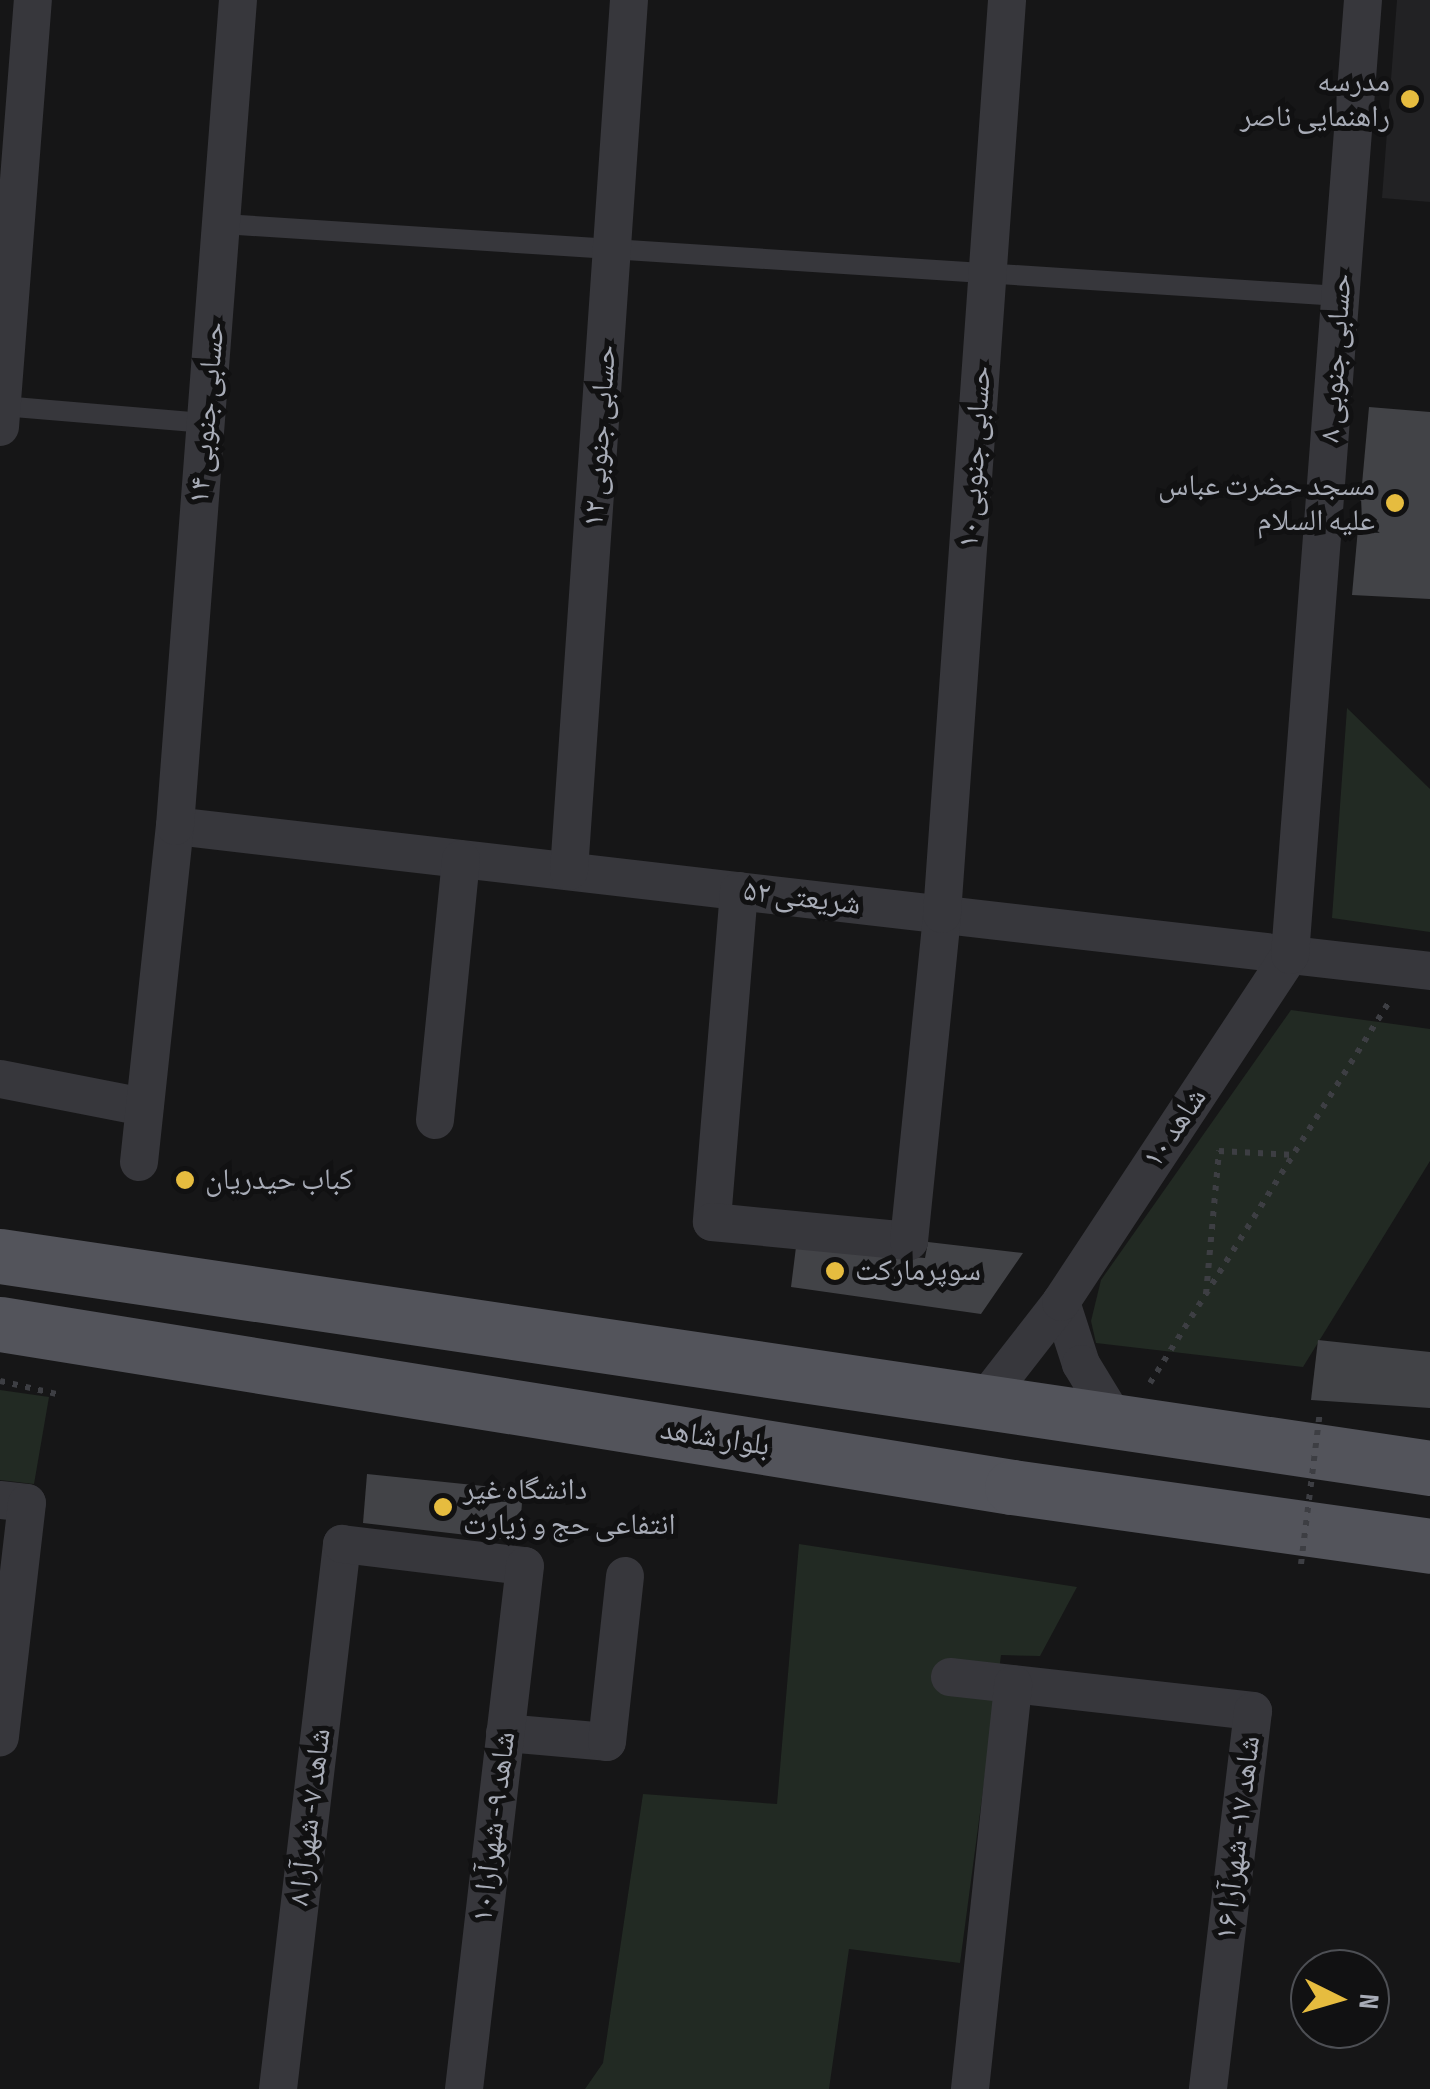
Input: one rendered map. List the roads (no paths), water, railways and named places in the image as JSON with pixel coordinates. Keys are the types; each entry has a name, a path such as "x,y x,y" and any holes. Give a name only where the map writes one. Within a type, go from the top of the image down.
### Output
{"main road":[{"path":"0,1256 1430,1468"},
{"name":"بلوار شاهد","path":"0,1324 1012,1487 1430,1546"}],"street":[{"path":"1,416 32,0"},
{"name":"حسابی جنوبی ۱۴","path":"139,1162 175,826 238,0"},
{"name":"حسابی جنوبی ۱۲","path":"569,872 629,0"},
{"name":"حسابی جنوبی ۱۰","path":"942,914 1006,0"},
{"name":"حسابی جنوبی ۸","path":"1290,955 1363,0"},
{"name":"شریعتی ۵۲","path":"175,826 1420,970"},
{"path":"435,1120 461,859"},
{"path":"739,891 712,1222 909,1241 942,914"},
{"name":"شاهد ۱۰","path":"984,1401 1060,1302 1290,955"},
{"path":"0,1079 144,1107"},
{"path":"1060,1302 1080,1364 1119,1422"},
{"path":"0,1737 14,1501"},
{"name":"شاهد ۷- شهرآرا ۸","path":"278,2089 342,1544 525,1566"},
{"name":"شاهد ۹- شهرآرا ۱۰","path":"464,2089 525,1566"},
{"path":"506,1733 607,1742 625,1576"},
{"name":"شاهد ۱۷- شهرآرا ۱۶","path":"950,1677 1253,1711 1208,2089"},
{"path":"970,2089 1012,1684"}],"lane":[{"path":"223,224 1340,296"},
{"path":"1,416 206,423"}],"place":[{"name":"مدرسه راهنمایی ناصر","path":"1410,99"},
{"name":"مسجد حضرت عباس علیه السلام","path":"1395,503"},
{"name":"کباب حیدریان","path":"185,1180"},
{"name":"سوپرمارکت","path":"835,1271"},
{"name":"دانشگاه غیر انتفاعی حج و زیارت","path":"443,1507"}]}
